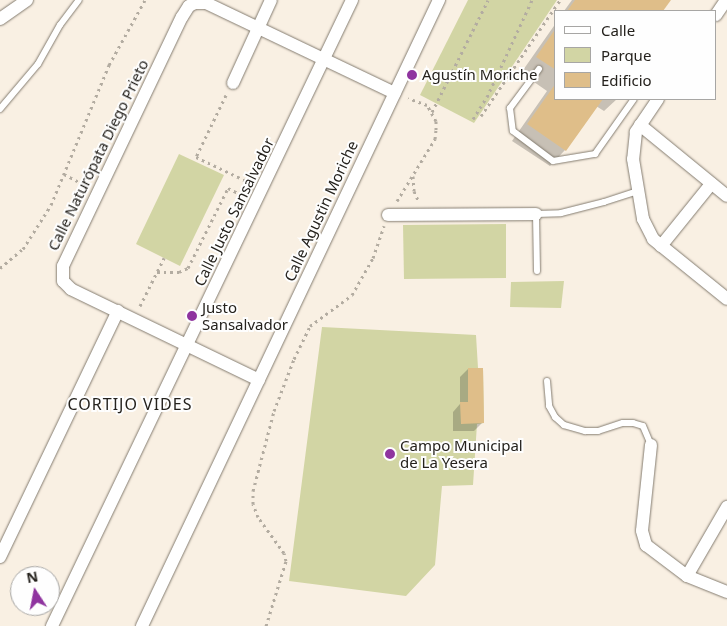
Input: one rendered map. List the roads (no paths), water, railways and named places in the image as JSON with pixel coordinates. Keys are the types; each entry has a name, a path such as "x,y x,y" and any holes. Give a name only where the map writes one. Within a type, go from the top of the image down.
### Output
{"street":[{"path":"0,19 27,0"},
{"path":"232,83 271,0"},
{"name":"Calle Justo Sansalvador","path":"52,626 352,0"},
{"name":"Calle Agustin Moriche","path":"142,626 438,0"},
{"path":"717,14 726,0"},
{"name":"Calle Naturópata Diego Prieto","path":"118,311 70,289 62,276 64,266 186,10 194,3 200,2 212,5 258,28"},
{"path":"258,28 395,94"},
{"path":"657,100 636,132 633,160 643,219 653,239 727,299"},
{"path":"640,125 727,196"},
{"path":"662,246 711,184"},
{"path":"388,215 536,214"},
{"path":"0,557 118,311 259,380"},
{"path":"651,445 642,531 646,545 688,576 727,592"},
{"path":"688,576 727,507"}],"lane":[{"path":"0,109 38,64 60,25 79,0"},
{"path":"539,69 510,108 513,131 553,160 595,154 633,100"},
{"path":"537,271 536,214 561,212 604,202 638,191"},
{"path":"546,380 549,406 555,417 564,425 585,431 598,431 623,423 633,423 642,426 651,445"}],"place":[{"name":"Agustín Moriche","path":"412,75"},
{"name":"Justo Sansalvador","path":"192,316"},
{"name":"Campo Municipal de La Yesera","path":"390,454"}],"district":[{"name":"CORTIJO VIDES","path":"130,404"}]}
